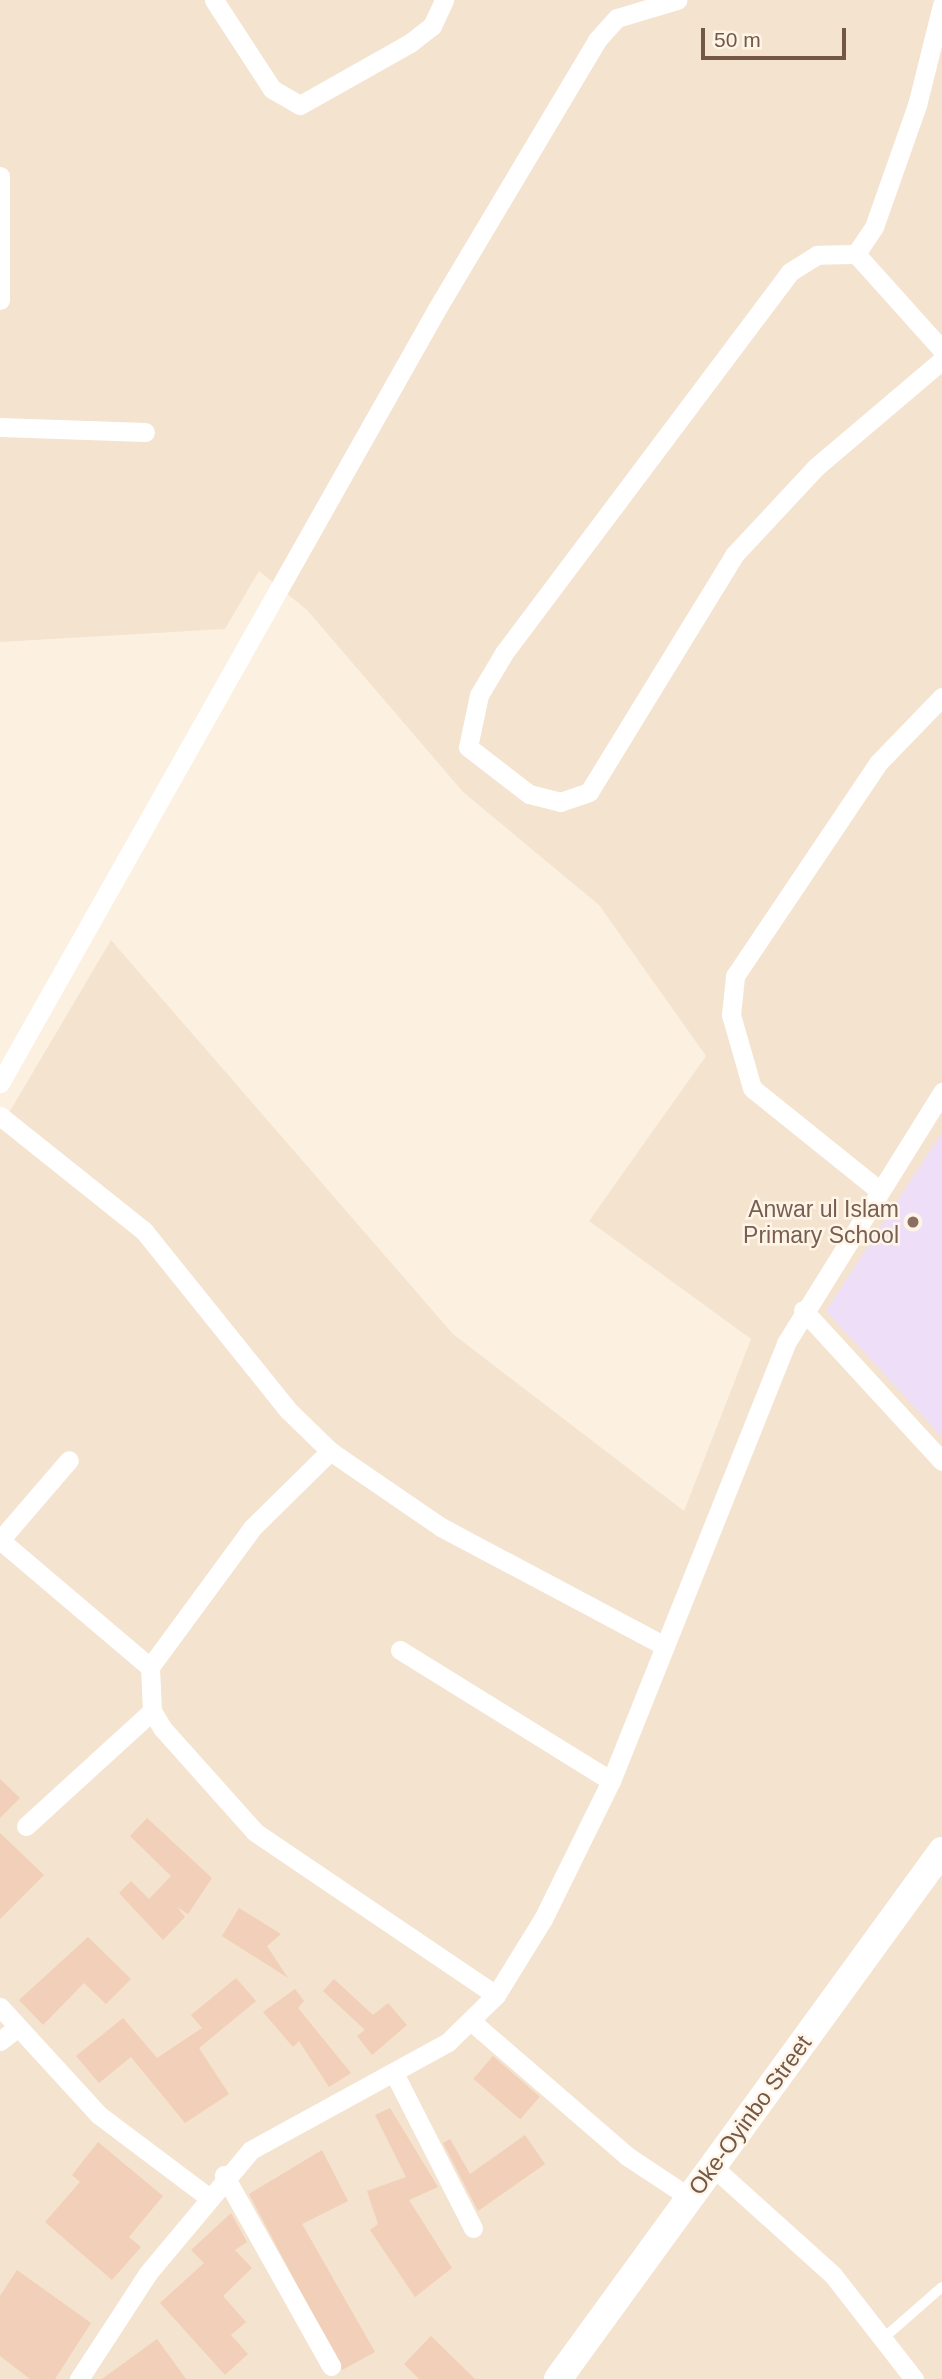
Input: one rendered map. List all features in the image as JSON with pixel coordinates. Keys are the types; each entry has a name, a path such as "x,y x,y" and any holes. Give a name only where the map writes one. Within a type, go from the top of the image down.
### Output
{"main road":[{"name":"Oke-Oyinbo Street","path":"558,2379 942,1851"}],"street":[{"path":"214,0 272,89 300,105 410,43 432,26 444,0"},
{"path":"0,1083 425,331 597,40 617,18 677,0"},
{"path":"856,254 874,227 917,105 942,5"},
{"path":"0,176 0,300"},
{"path":"942,349 856,254 817,255 790,272 504,653 479,695 468,747 529,794 560,802 589,792 734,555 816,467 942,360"},
{"path":"0,427 145,432"},
{"path":"880,1191 752,1088 731,1015 735,976 878,763 942,697"},
{"path":"79,2379 224,2175 279,2132 394,2073 472,2022 496,1995 543,1920 611,1781 663,1645 803,1310 942,1092"},
{"path":"0,1116 144,1231 288,1410 330,1451 441,1527 663,1645"},
{"path":"803,1310 942,1461"},
{"path":"330,1451 252,1528 150,1667 152,1711 255,1832 496,1995"},
{"path":"69,1460 0,1540 150,1667"},
{"path":"400,1650 611,1781"},
{"path":"26,1826 152,1711"},
{"path":"0,2007 99,2115 207,2196"},
{"path":"472,2022 627,2156 689,2197"},
{"path":"0,2041 18,2027"},
{"path":"394,2073 473,2228"},
{"path":"712,2166 833,2275 886,2336 914,2379"},
{"path":"224,2175 331,2366"}],"lane":[{"path":"886,2336 942,2287"}],"shaded area":[{"path":"0,0 942,0 942,2379 0,2379 0,1128 111,940 453,1334 684,1511 751,1339 589,1221 706,1056 599,905 463,792 307,610 259,571 225,629 0,642"},
{"name":"Anwar ul Islam Primary School","path":"942,1132 942,1437 826,1311"}],"building":[{"path":"0,1779 20,1798 0,1818"},
{"path":"147,1818 212,1878 188,1914 177,1907 185,1917 163,1940 119,1893 131,1881 149,1899 171,1876 130,1836"},
{"path":"0,1833 44,1875 0,1919"},
{"path":"239,1908 281,1934 267,1946 288,1978 222,1936"},
{"path":"88,1937 131,1979 106,2004 84,1983 43,2025 19,2000"},
{"path":"236,1978 256,2001 199,2048 229,2094 185,2123 131,2057 99,2083 76,2056 123,2018 157,2058 202,2028 191,2015"},
{"path":"334,1979 373,2015 388,2003 407,2025 372,2055 357,2036 365,2030 323,1991"},
{"path":"295,1989 304,2001 298,2008 351,2073 329,2087 299,2041 293,2047 263,2012"},
{"path":"493,2056 540,2097 520,2119 473,2079"},
{"path":"390,2108 438,2187 409,2200 452,2268 415,2297 370,2230 378,2224 367,2191 406,2177 375,2115"},
{"path":"525,2135 545,2164 478,2211 443,2143 450,2139 470,2174"},
{"path":"98,2142 163,2196 129,2237 141,2247 112,2280 45,2222 80,2182 72,2175"},
{"path":"322,2150 348,2201 302,2224 375,2352 342,2370 249,2194"},
{"path":"231,2213 247,2242 235,2250 252,2268 223,2296 246,2322 231,2335 248,2354 225,2375 160,2303 204,2263 191,2250"},
{"path":"17,2270 91,2323 55,2379 30,2379 0,2356 0,2296"},
{"path":"431,2336 475,2379 419,2379 404,2364"},
{"path":"157,2339 186,2379 102,2379"}],"place":[{"name":"Anwar ul Islam Primary School","path":"913,1222"}]}
